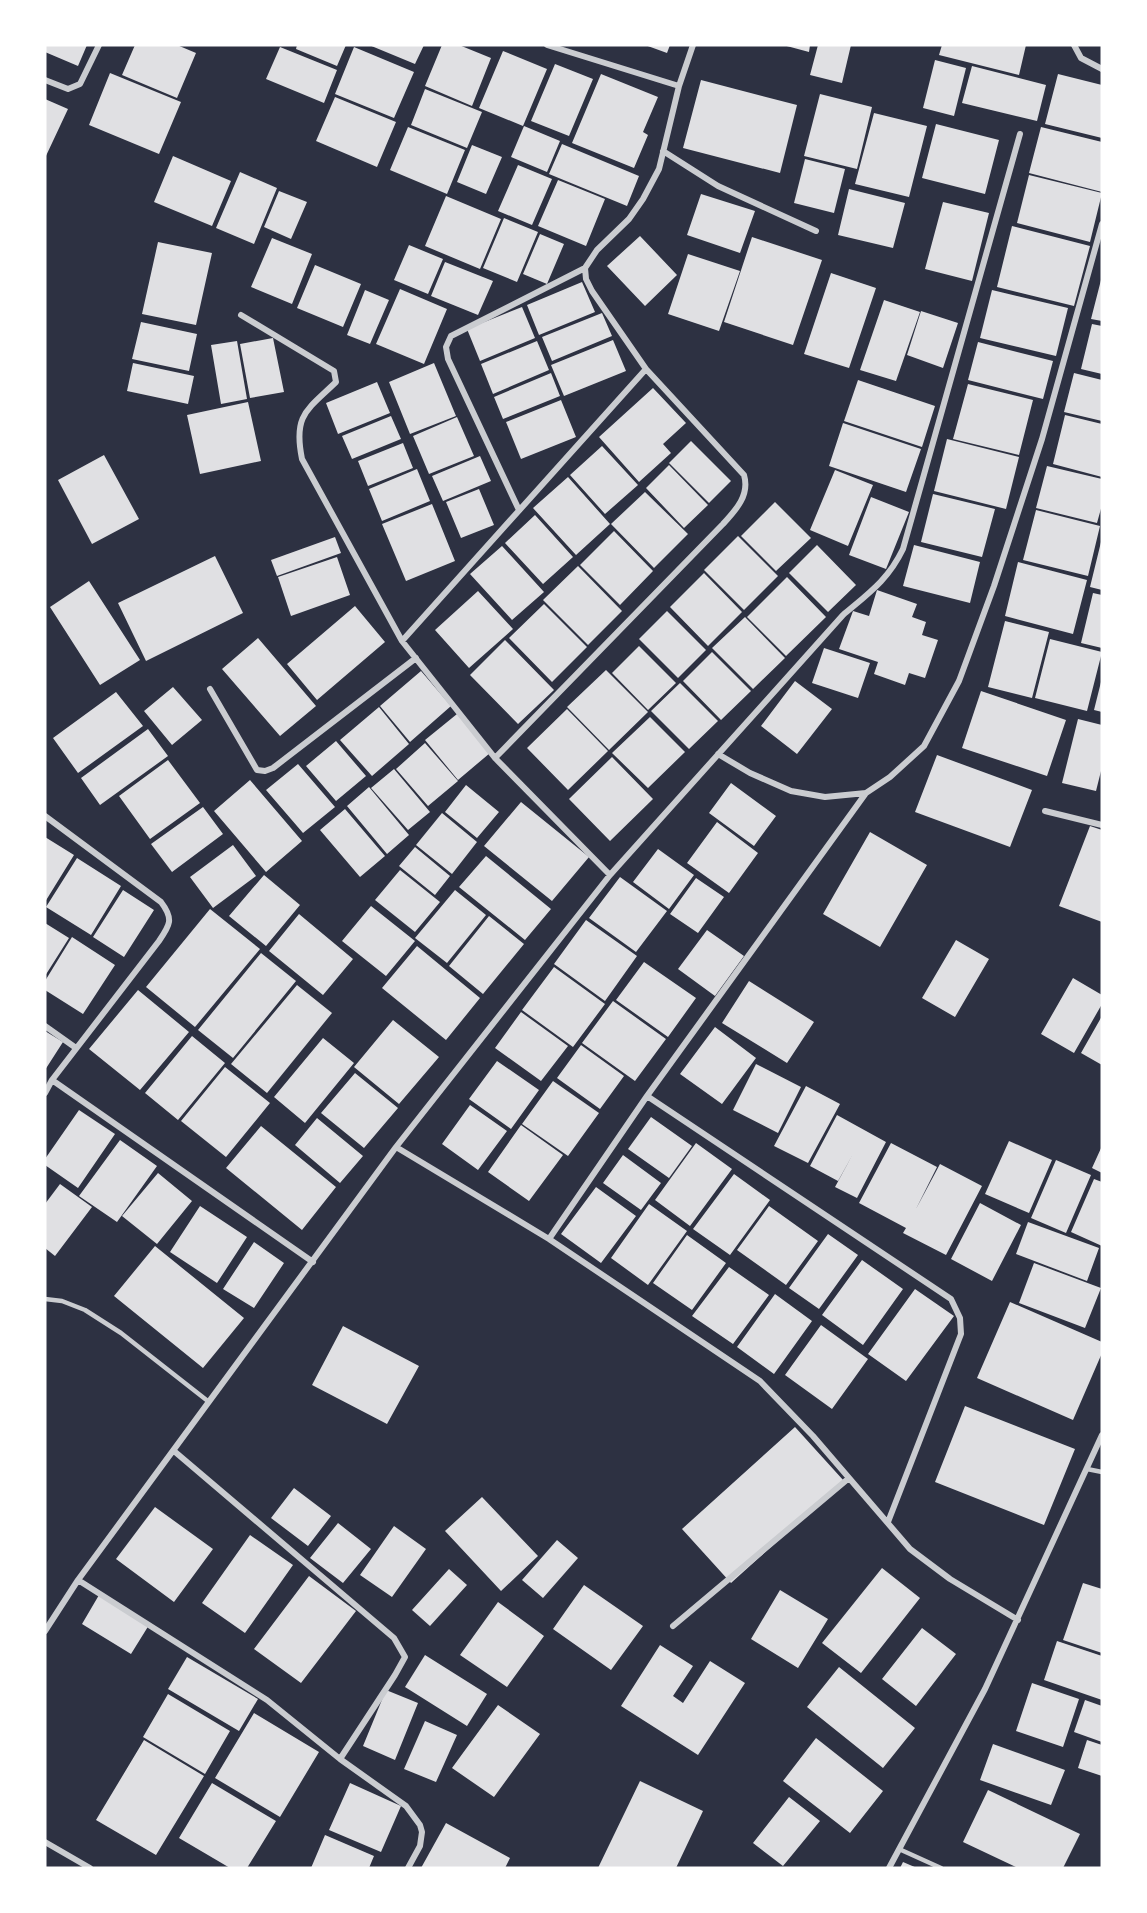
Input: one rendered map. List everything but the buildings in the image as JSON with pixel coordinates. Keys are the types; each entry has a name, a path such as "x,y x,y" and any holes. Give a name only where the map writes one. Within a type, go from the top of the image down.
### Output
{"street":[{"path":"45,80 68,89 80,84 99,45"},
{"path":"547,45 679,86"},
{"path":"519,510 448,358 446,347 451,336 585,268 597,250 629,219 659,169 679,86 693,45"},
{"path":"1074,45 1081,58 1102,69"},
{"path":"45,1631 78,1580 396,1147 610,875 843,615 883,581 894,567 903,549 1020,134"},
{"path":"663,151 718,186 816,231"},
{"path":"549,1239 647,1096 866,793 890,777 924,746 959,681 994,586 1042,439 1102,224"},
{"path":"495,758 723,524 737,509 744,497 746,481 744,475 646,369 592,291 586,279 585,268"},
{"path":"241,315 334,371 336,382 305,411 300,421 298,430 302,459 402,641 495,758 610,875"},
{"path":"402,641 646,369"},
{"path":"210,689 257,770 266,771 273,768 416,658"},
{"path":"718,754 750,773 791,791 825,797 866,793"},
{"path":"1045,811 1102,825"},
{"path":"45,816 161,902 169,913 169,927 52,1080 45,1093"},
{"path":"45,1026 76,1048"},
{"path":"52,1080 313,1263"},
{"path":"647,1096 951,1299 960,1318 961,1334 888,1522"},
{"path":"396,1147 549,1239 760,1381 813,1436 910,1549 950,1579 1018,1620"},
{"path":"889,1868 985,1689 1102,1435"},
{"path":"174,1450 394,1638 405,1657 340,1759"},
{"path":"673,1626 849,1478"},
{"path":"78,1580 267,1700 340,1759 406,1806 420,1825 422,1832 420,1846 408,1868"},
{"path":"45,1842 90,1868"}],"lane":[{"path":"45,1299 62,1301 85,1310 121,1333 209,1402"},
{"path":"1087,1469 1102,1472"},
{"path":"899,1849 941,1868"}]}
